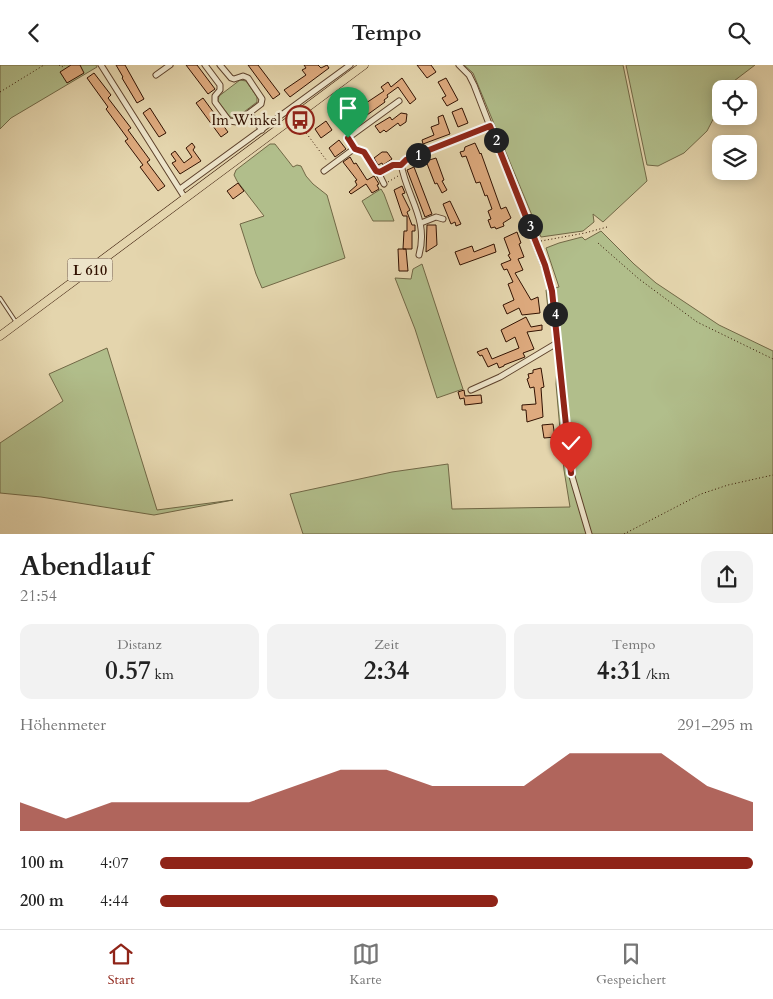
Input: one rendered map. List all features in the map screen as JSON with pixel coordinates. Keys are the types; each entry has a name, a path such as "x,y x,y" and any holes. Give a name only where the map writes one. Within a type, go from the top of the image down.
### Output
{"main road":[{"name":"L 610","path":"0,337 364,65"}],"street":[{"path":"101,65 185,198"},
{"path":"156,75 170,65"},
{"path":"205,65 220,85 220,90 214,99 229,121 237,122 261,103 261,96 248,77 231,78 220,65"},
{"path":"180,189 350,65"},
{"path":"459,65 469,75 474,85 536,241 552,291 571,473 589,534"},
{"path":"384,183 364,152 355,149 348,138 399,101"},
{"path":"249,113 262,130"},
{"path":"377,171 393,165 401,165 413,157 490,126"},
{"path":"324,171 355,149"},
{"path":"401,165 402,173 421,223 419,255"},
{"path":"421,223 436,217 443,219"},
{"path":"471,390 500,377 557,343"}],"lane":[{"path":"0,298 17,324"}],"path":[{"path":"0,92 44,65"},
{"path":"59,65 62,67 65,65"},
{"path":"298,122 331,165"},
{"path":"384,183 402,173"},
{"path":"536,241 585,233 607,227"},
{"path":"598,243 639,279 697,322 773,359"},
{"path":"624,534 701,494 728,485 773,475"}],"green space":[{"path":"0,65 96,65 97,67 11,118 0,129"},
{"path":"464,65 623,65 647,181 603,222 593,214 594,222 583,231 541,237 473,73"},
{"path":"626,65 755,65 735,80 712,80 712,121 707,131 684,153 658,166 647,165"},
{"path":"240,80 246,81 257,97 257,102 236,118 230,117 218,101 219,96"},
{"path":"270,144 275,144 293,167 301,166 313,184 327,195 345,258 262,288 240,224 264,216 234,175 236,170"},
{"path":"381,189 394,221 373,221 362,201"},
{"path":"601,231 656,283 719,325 773,351 773,534 303,534 290,494 392,472 448,464 452,509 570,507 564,470 556,384 555,332 549,319 546,290 559,287 546,248 582,237 585,240"},
{"path":"422,264 463,389 437,398 415,329 395,278 411,279 413,269"},
{"path":"107,348 157,510 233,500 154,515 41,497 0,493 0,443 63,401 49,374"}],"building":[{"path":"71,65 80,65 84,73 67,83 60,72"},
{"path":"116,65 125,65 144,99 137,103"},
{"path":"186,65 197,65 215,89 208,94"},
{"path":"248,65 258,65 280,94 273,99"},
{"path":"304,65 318,65 321,68 327,65 329,68 290,97 284,90 306,75 302,70 306,68"},
{"path":"417,65 431,65 436,72 427,78"},
{"path":"94,73 111,95 108,98 131,128 128,130 150,160 147,162 165,186 158,191 140,167 143,165 125,141 128,139 106,109 108,107 87,78"},
{"path":"402,78 416,99 410,104 398,87 387,95 388,97 384,100 385,102 367,115 360,107 384,91 381,87 388,82 391,87"},
{"path":"446,78 458,100 447,106 442,98 446,96 438,82"},
{"path":"203,98 228,132 221,137 196,103"},
{"path":"150,108 166,133 159,137 143,113"},
{"path":"462,108 468,123 458,127 452,112"},
{"path":"401,113 407,114 406,122 400,126 398,123 386,132 384,130 380,133 375,126 390,117 392,120"},
{"path":"357,115 360,121 350,130 349,128 343,132 340,128"},
{"path":"443,115 450,134 423,144 422,140 434,135 431,127 439,124 438,117"},
{"path":"326,121 332,130 321,138 315,129"},
{"path":"339,140 346,149 335,157 329,148"},
{"path":"192,143 195,147 193,150 201,161 180,174 172,163 176,161 171,154 175,151 184,163 192,157 186,148"},
{"path":"475,143 481,153 501,209 506,207 511,218 503,223 504,226 496,229 495,227 491,228 488,220 491,219 488,211 492,209 487,195 485,196 480,182 476,183 466,156 462,157 460,152 464,151 465,147"},
{"path":"382,152 387,152 392,159 383,165 382,163 378,165 374,158"},
{"path":"350,157 367,180 374,176 379,184 377,185 379,189 372,193 366,184 351,194 349,192 357,185 355,181 357,180 343,162"},
{"path":"436,158 444,180 442,181 447,190 442,193 437,183 435,184 426,161"},
{"path":"414,167 432,214 425,217 407,170"},
{"path":"238,183 244,191 233,199 227,191"},
{"path":"402,186 405,193 402,194 410,210 407,212 412,225 415,225 415,231 412,231 412,249 403,249 404,231 407,231 407,216 403,216 394,190"},
{"path":"450,201 461,224 456,226 455,222 451,224 443,204"},
{"path":"427,225 436,225 437,245 426,252"},
{"path":"517,232 524,257 518,259 523,270 515,273 531,300 538,297 540,313 522,315 519,308 507,314 503,305 514,300 508,284 513,282 507,269 504,270 501,264 511,260 504,238"},
{"path":"494,244 496,252 460,265 455,252 472,246 474,252"},
{"path":"398,249 406,249 408,271 399,271"},
{"path":"526,317 531,327 542,325 542,330 527,332 534,349 523,353 525,357 499,368 497,363 488,367 482,355 480,356 477,352 487,348 492,359 519,348 515,337 506,342 501,330"},
{"path":"541,368 544,387 541,388 543,417 527,422 526,410 522,410 522,405 536,404 534,387 530,388 527,379 529,378 528,374 533,373 533,370"},
{"path":"464,390 465,396 481,395 482,403 465,405 464,398 460,399 458,392"},
{"path":"553,424 555,437 544,438 542,425"}],"place":[{"name":"Im Winkel","path":"300,120"}],"route":[{"path":"348,138 355,149 364,152 376,171 380,172 393,165 401,165 406,160 424,152 490,126 551,284 571,473"}]}
